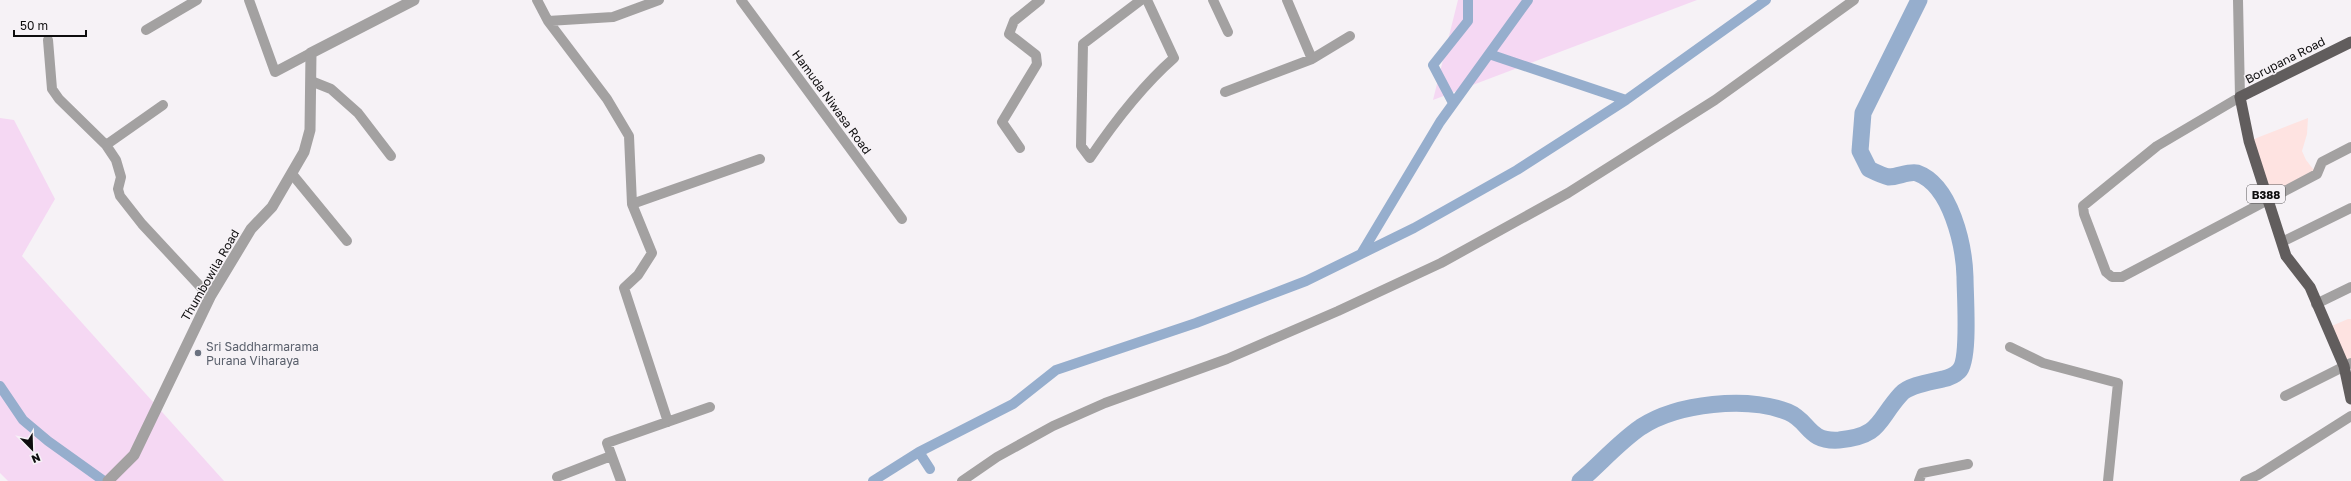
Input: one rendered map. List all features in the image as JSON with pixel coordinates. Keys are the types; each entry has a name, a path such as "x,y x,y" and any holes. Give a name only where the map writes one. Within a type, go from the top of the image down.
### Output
{"main road":[{"name":"Borupana Road","path":"2351,42 2240,97 2249,141 2286,256 2310,287 2316,304 2348,364 2351,398"}],"street":[{"path":"146,30 197,0"},
{"path":"249,0 275,72 414,0"},
{"path":"537,0 548,21 607,100 629,136 632,204 652,253 638,275 624,288 668,422"},
{"path":"548,21 613,16 659,0"},
{"name":"Hamuda Niwasa Road","path":"741,0 902,219"},
{"path":"1020,148 1002,122 1007,110 1036,64 1036,55 1009,34 1014,21 1040,0"},
{"path":"1140,0 1083,44 1081,146 1090,158 1120,115 1153,77 1174,58 1147,0"},
{"path":"1213,0 1228,32"},
{"path":"1287,0 1312,59"},
{"path":"962,481 997,457 1053,426 1105,403 1234,356 1338,311 1441,263 1568,193 1715,100 1854,0"},
{"path":"2238,0 2240,97 2158,146 2083,206 2084,214 2106,272 2112,278 2122,277 2317,174 2322,162 2351,147"},
{"path":"1225,92 1312,59 1350,36"},
{"path":"48,40 52,90 59,99 106,145 116,160 121,177 118,189 120,196 142,224 210,297"},
{"name":"Thumbowila Road","path":"108,481 134,455 210,297 251,229 272,207 304,152 310,130 311,53"},
{"path":"311,81 331,89 358,113 391,156"},
{"path":"106,145 163,105"},
{"path":"632,204 760,159"},
{"path":"292,174 347,241"},
{"path":"2282,242 2351,208"},
{"path":"2316,304 2351,287"},
{"path":"2010,347 2043,363 2118,383 2108,481"},
{"path":"2285,396 2348,364"},
{"path":"621,481 607,444 710,407"},
{"path":"2244,481 2258,475 2351,416"},
{"path":"558,477 611,456"},
{"path":"1919,481 1922,473 1968,464"}],"shaded area":[{"path":"1458,0 1697,0 1433,100"},
{"path":"0,118 14,120 55,199 22,256 224,481 8,481 0,473"},
{"path":"2308,118 2307,134 2302,151 2306,160 2317,174 2268,200 2249,141"},
{"path":"2351,319 2351,363 2344,366 2327,328"}],"waterway":[{"path":"1453,103 1433,65 1468,21 1468,0"},
{"path":"1361,254 1440,122 1528,0"},
{"path":"873,481 919,452 1013,404 1056,370 1196,323 1306,281 1414,228 1517,170 1626,100 1766,0"},
{"path":"1580,481 1617,446 1641,427 1674,412 1713,404 1753,404 1788,412 1801,420 1810,430 1821,438 1829,440 1853,438 1871,431 1882,419 1893,403 1909,388 1947,378 1959,371 1965,354 1966,341 1965,277 1962,249 1947,203 1939,190 1929,180 1917,173 1889,177 1869,169 1860,151 1863,113 1919,0"},
{"path":"1489,54 1626,100"},
{"path":"0,386 23,420 48,441 104,481"},
{"path":"919,452 930,469"}],"place":[{"name":"Sri Saddharmarama Purana Viharaya","path":"198,353"}]}
